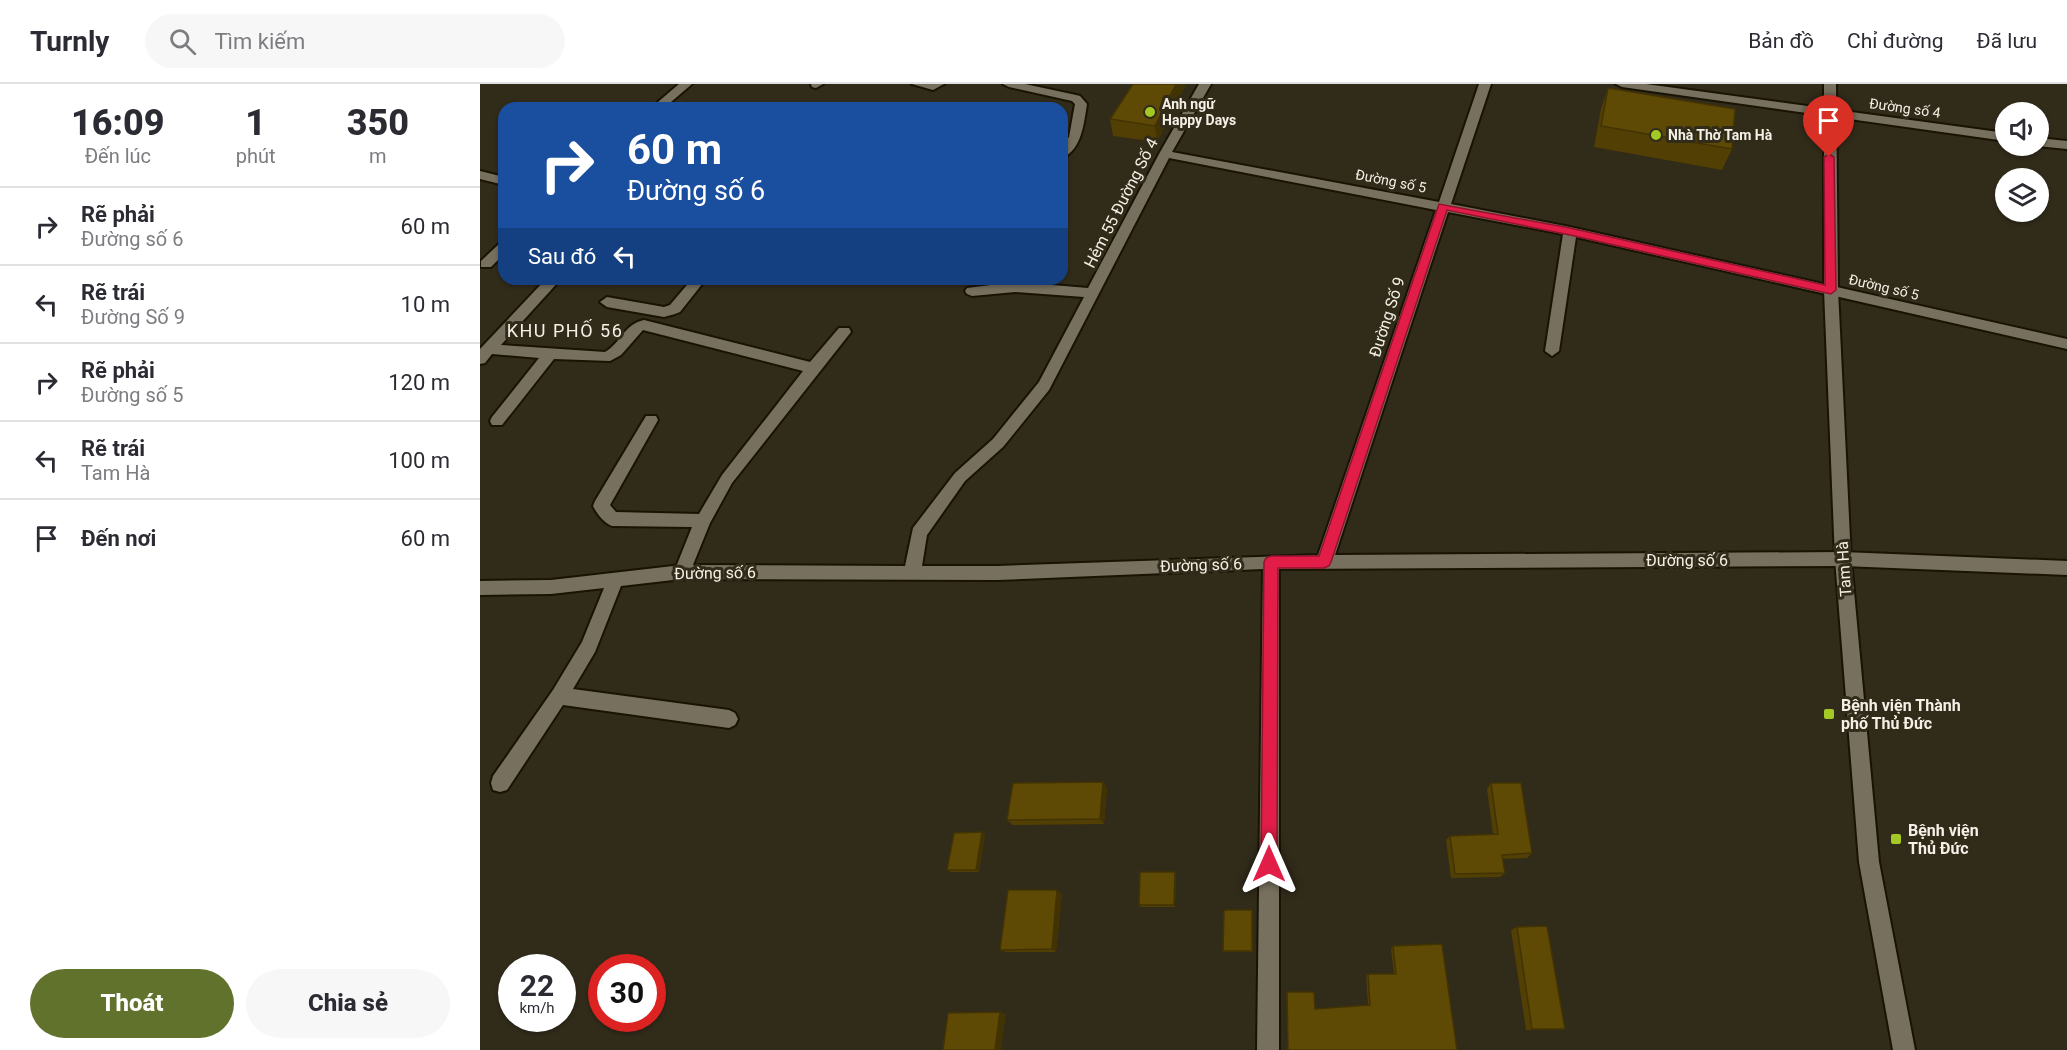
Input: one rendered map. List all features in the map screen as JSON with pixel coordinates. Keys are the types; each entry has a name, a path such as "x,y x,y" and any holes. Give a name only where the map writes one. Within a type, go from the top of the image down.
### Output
{"street":[{"path":"664,102 686,84"},
{"path":"918,84 933,87 938,84"},
{"path":"1009,84 1076,98 1082,104 1075,137 1068,146"},
{"name":"Hẻm 55 Đường Số 4","path":"912,573 919,533 960,477 998,443 1044,386 1205,84"},
{"name":"Đường Số 9","path":"1324,562 1485,84"},
{"name":"Đường số 4","path":"1622,84 1995,136"},
{"name":"Tam Hà","path":"1830,84 1831,290 1843,559 1869,862 1904,1050"},
{"path":"2049,144 2067,146"},
{"name":"Đường số 5","path":"1166,154 1570,231 2067,344"},
{"path":"480,175 498,179"},
{"path":"480,191 498,180"},
{"path":"1552,351 1570,231"},
{"path":"486,264 498,253"},
{"path":"484,354 548,285"},
{"path":"606,302 664,312 675,309 694,285"},
{"path":"972,291 1015,287 1094,293"},
{"path":"484,354 611,355 636,329 642,326 660,328 813,368"},
{"path":"682,572 703,521 727,479 813,368 844,332"},
{"path":"497,421 551,353"},
{"path":"651,420 602,506 612,519 703,521"},
{"name":"Đường số 6","path":"480,588 551,587 682,572 997,573 1271,562 1843,559 2067,568"},
{"path":"1268,1050 1271,562"},
{"path":"500,783 559,696 589,646 615,581"},
{"path":"559,696 729,719"}],"building":[{"path":"1133,84 1176,84 1155,126 1110,119"},
{"path":"1608,88 1735,109 1732,149 1601,126"},
{"path":"1103,782 1100,819 1007,820 1013,783"},
{"path":"1491,783 1521,783 1532,853 1502,855 1505,873 1455,874 1450,836 1498,834"},
{"path":"982,832 976,870 947,870 954,833"},
{"path":"1140,872 1175,872 1174,905 1139,905"},
{"path":"1008,890 1057,890 1052,949 1000,950"},
{"path":"1224,910 1252,910 1252,951 1223,951"},
{"path":"1547,926 1565,1029 1532,1029 1517,927"},
{"path":"1442,944 1457,1050 1288,1050 1287,992 1314,992 1315,1009 1370,1005 1368,974 1396,974 1393,946"},
{"path":"1000,1012 995,1050 943,1050 948,1013"}],"place":[{"name":"Anh ngữ Happy Days","path":"1150,112"},
{"name":"Nhà Thờ Tam Hà","path":"1656,135"},
{"name":"Bệnh viện Thành phố Thủ Đức","path":"1829,714"},
{"name":"Bệnh viện Thủ Đức","path":"1896,839"}],"district":[{"name":"KHU PHỐ 56","path":"565,330"}],"route":[{"path":"1269,864 1271,562 1324,562 1443,206 1570,231 1831,290 1829,157"}]}
